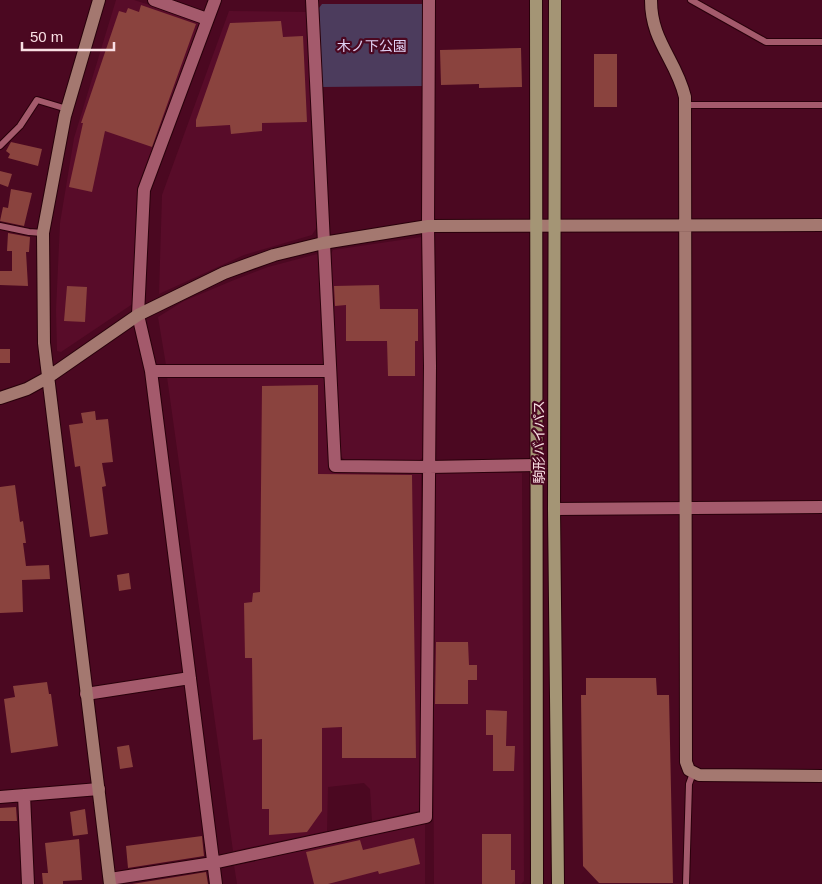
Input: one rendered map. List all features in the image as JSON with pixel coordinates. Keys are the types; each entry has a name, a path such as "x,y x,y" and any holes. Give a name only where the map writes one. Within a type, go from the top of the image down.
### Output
{"main road":[{"name":"駒形バイパス","path":"536,0 537,884"},
{"name":"駒形バイパス","path":"555,0 554,509 558,884"}],"street":[{"path":"98,0 67,109 43,233 44,344 110,882 213,863 426,817 430,366 428,226 429,0"},
{"path":"154,0 207,19"},
{"path":"214,0 144,190 138,315 151,371 216,884"},
{"path":"312,0 335,466 537,465"},
{"path":"651,0 653,26 657,38 679,76 685,105 686,762 693,773 822,776"},
{"path":"0,398 26,389 47,378 138,315 224,273 274,255 323,243 428,226 822,225"},
{"path":"151,371 330,371"},
{"path":"554,509 822,507"},
{"path":"86,694 190,678"},
{"path":"0,797 99,789"},
{"path":"24,795 28,884"}],"lane":[{"path":"691,0 766,42 822,42"},
{"path":"0,146 20,126 37,100 67,109"},
{"path":"685,105 822,105"},
{"path":"0,226 43,233"},
{"path":"686,884 689,784 693,773"}],"shaded area":[{"path":"116,0 134,0 197,20 200,25 139,189 134,303 61,352 57,351 56,310 60,223 74,138"},
{"path":"229,11 307,12 317,227 312,235 244,255 159,294 162,195"},
{"path":"421,237 425,242 425,455 419,461 345,460 339,455 331,254 333,250"},
{"path":"317,254 320,257 324,362 321,366 166,365 158,317 184,301 234,280 268,267"},
{"path":"167,377 322,377 325,381 330,471 421,472 422,807 418,811 372,821 370,789 364,783 328,787 327,831 233,851"},
{"path":"435,472 522,473 524,881 521,884 434,884 432,477"},
{"path":"425,822 425,884 237,884 234,865"}],"green space":[{"name":"木ノ下公園","path":"322,4 422,4 424,7 423,86 322,87 319,8"}],"building":[{"path":"141,5 196,24 152,147 105,131 92,192 69,187 83,123 81,123 119,11 126,13 128,8 139,12"},
{"path":"281,21 283,37 303,36 307,122 262,123 262,131 231,134 230,125 196,127 196,120 230,23"},
{"path":"521,48 522,87 479,88 479,84 441,85 440,50"},
{"path":"594,54 617,54 617,107 594,107"},
{"path":"11,142 42,149 38,166 8,158 10,154 6,151"},
{"path":"0,171 12,174 8,187 0,184"},
{"path":"11,189 32,193 24,226 0,221 3,207 8,208"},
{"path":"8,233 30,237 29,252 26,252 28,286 0,285 0,271 12,271 12,251 7,251"},
{"path":"379,285 380,309 418,309 418,341 415,341 415,376 388,376 387,341 346,341 346,305 335,306 334,286"},
{"path":"67,286 87,287 85,322 64,321"},
{"path":"0,349 10,349 10,363 0,363"},
{"path":"318,385 318,474 412,475 416,758 342,758 342,727 322,728 322,811 307,832 269,835 269,809 262,809 262,739 253,740 252,658 245,658 244,603 252,602 253,593 260,592 262,386"},
{"path":"95,411 96,420 108,419 113,462 102,463 106,486 102,487 108,534 90,537 80,466 75,467 69,425 83,423 81,413"},
{"path":"15,485 20,522 23,521 26,543 23,543 26,566 49,565 50,579 22,580 23,612 0,613 0,487"},
{"path":"129,573 131,589 119,591 117,575"},
{"path":"436,642 468,642 469,665 477,665 477,680 468,680 468,704 435,704"},
{"path":"586,678 656,678 657,695 669,695 673,883 599,883 583,866 581,695 586,695"},
{"path":"47,682 49,694 51,694 58,746 11,753 4,699 15,697 13,686"},
{"path":"486,710 507,711 506,746 515,746 514,771 493,771 493,735 486,735"},
{"path":"129,745 133,767 120,769 117,747"},
{"path":"16,807 17,821 0,821 0,808"},
{"path":"85,809 88,834 73,836 70,812"},
{"path":"482,834 511,834 511,870 515,870 515,884 482,884"},
{"path":"202,836 204,856 128,868 126,846"},
{"path":"414,838 420,864 379,874 378,871 328,884 314,884 306,852 360,840 363,850"},
{"path":"79,839 82,880 63,881 63,884 43,884 42,873 48,873 45,843"},
{"path":"206,872 208,884 132,884"}]}
